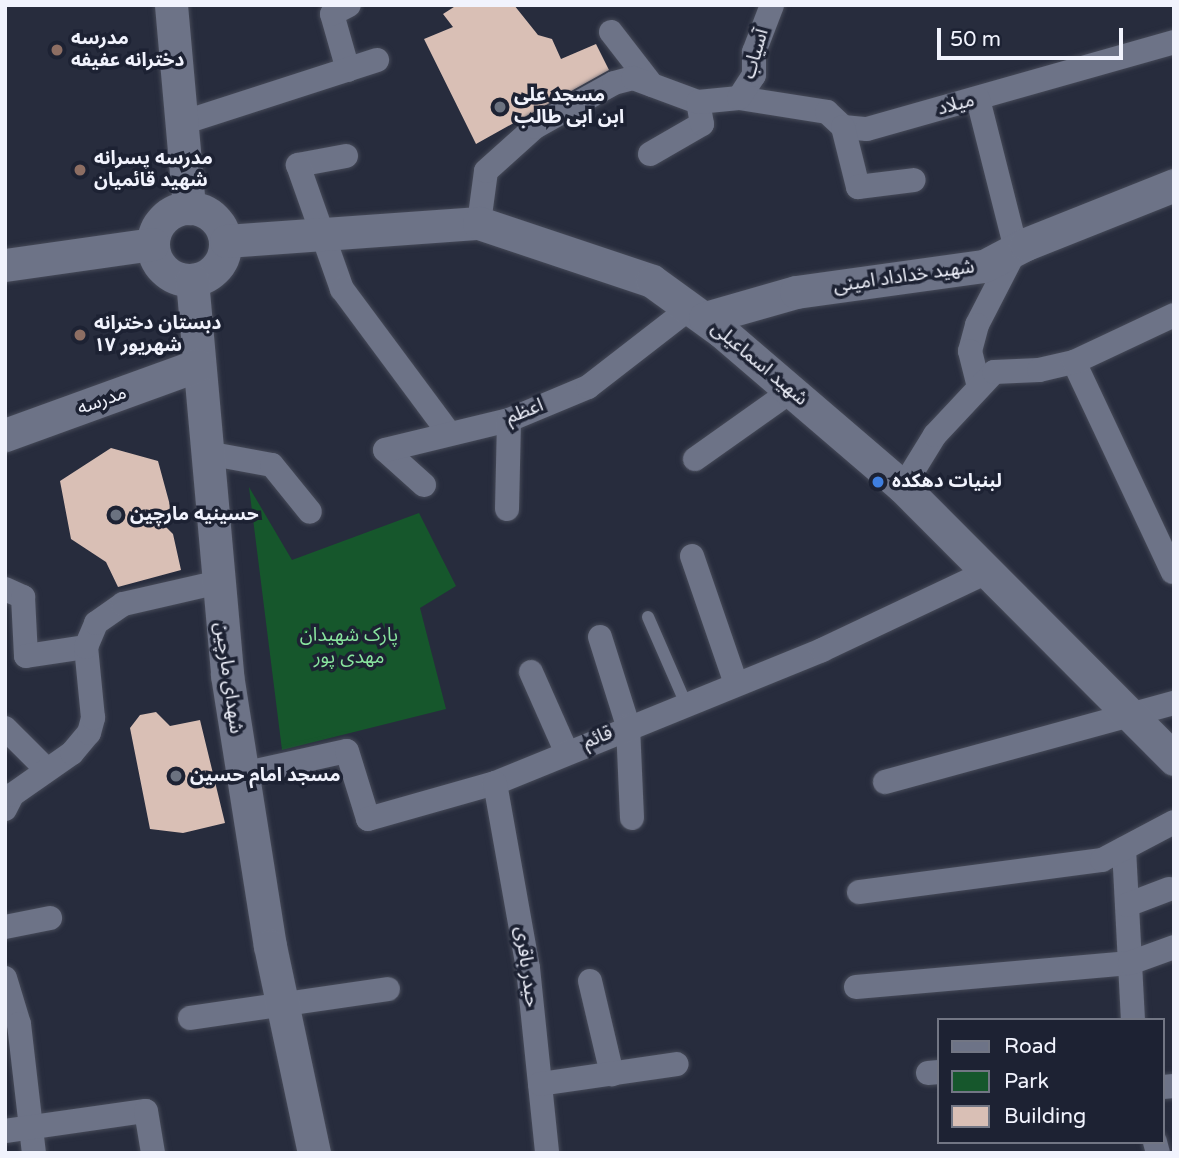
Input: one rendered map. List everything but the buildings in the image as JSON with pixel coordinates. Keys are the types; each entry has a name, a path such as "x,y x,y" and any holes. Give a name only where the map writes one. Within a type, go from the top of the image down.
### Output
{"street":[{"path":"171,5 189,208"},
{"path":"348,69 332,14 349,5"},
{"name":"آسیاب","path":"479,223 486,171 535,127 614,83 634,78 698,102 739,98 754,75 754,52 772,5"},
{"path":"611,32 652,85"},
{"name":"میلاد","path":"843,127 867,129 1174,43"},
{"path":"182,123 377,60"},
{"path":"739,98 827,112 843,127 858,187 914,180"},
{"path":"978,99 1016,249 977,325 970,351 979,386"},
{"path":"650,154 702,124 698,102"},
{"path":"346,156 298,165 325,232 342,289 449,433"},
{"name":"شهید خداداد امینی","path":"698,313 796,292 984,266 1016,249 1174,185"},
{"path":"189,208 209,214 226,241 225,252 213,272 192,281 169,275 160,266 153,244 155,232 168,215 189,208"},
{"name":"شهید اسماعیلی","path":"226,241 479,223 652,281 698,313 903,487 1174,759"},
{"path":"5,265 153,244"},
{"name":"شهدای مارچین","path":"192,281 215,583 242,774 283,1007 314,1153"},
{"name":"اعظم","path":"424,485 385,450 509,420 588,387 698,313"},
{"path":"903,487 935,435 994,372 1039,370 1074,362 1174,315"},
{"path":"1074,362 1173,572"},
{"name":"مدرسه","path":"5,435 198,365"},
{"path":"695,458 791,391"},
{"path":"507,509 509,420"},
{"path":"207,453 272,465 310,512"},
{"path":"692,556 736,684"},
{"name":"قائم","path":"242,774 347,751 368,819 495,783 566,751 822,650 987,572"},
{"path":"5,809 12,795 45,768 72,753 89,733 93,718 86,647 96,623 110,610 215,583"},
{"path":"5,589 23,597 26,656 86,647"},
{"path":"600,638 628,726 632,818"},
{"path":"531,672 566,751"},
{"path":"885,782 1174,703"},
{"path":"5,728 45,768"},
{"name":"حیدر باقری","path":"495,783 528,968 547,1153"},
{"path":"859,892 1102,860 1174,822"},
{"path":"1124,849 1133,1018"},
{"path":"1127,905 1169,889"},
{"path":"5,927 50,918"},
{"path":"856,987 1130,963 1174,947"},
{"path":"5,978 34,1153"},
{"path":"590,981 612,1074"},
{"path":"190,1018 283,1007 388,989"},
{"path":"540,1084 677,1064"},
{"path":"5,1130 146,1111 153,1153"}],"lane":[{"path":"648,617 686,704"}],"green space":[{"name":"پارک شهیدان مهدی پور","path":"249,487 292,560 419,513 456,586 420,608 446,709 282,750"}],"place":[{"name":"مدرسه دخترانه عفیفه","path":"57,50"},
{"name":"مسجد علی ابن ابی طالب","path":"500,107"},
{"name":"مدرسه پسرانه شهید قائمیان","path":"80,170"},
{"name":"دبستان دخترانه ۱۷ شهریور","path":"80,335"},
{"name":"لبنیات دهکده","path":"878,482"},
{"name":"حسینیه مارچین","path":"116,515"},
{"name":"مسجد امام حسین","path":"176,776"}]}
